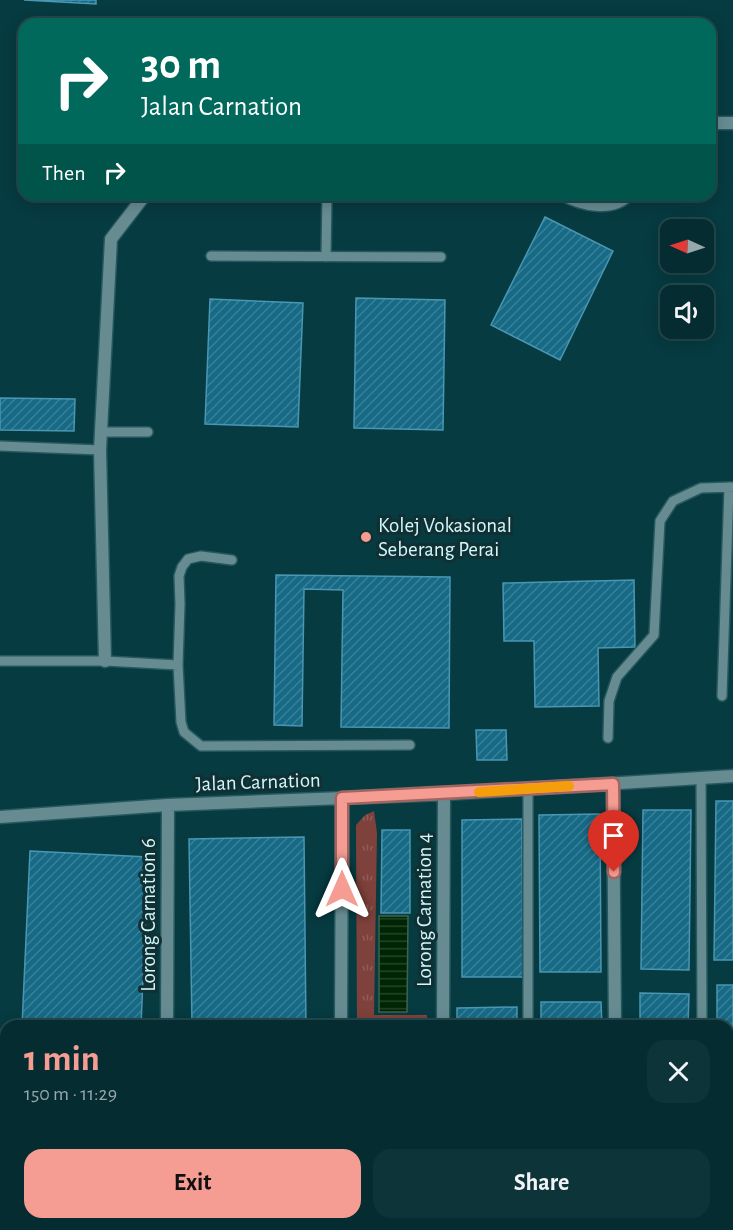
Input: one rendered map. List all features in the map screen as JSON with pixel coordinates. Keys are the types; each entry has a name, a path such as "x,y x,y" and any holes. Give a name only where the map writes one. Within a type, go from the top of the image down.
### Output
{"street":[{"path":"716,123 733,123"},
{"path":"105,661 99,450 111,240 141,201"},
{"name":"Jalan Carnation","path":"0,817 168,805 444,794 733,776"},
{"path":"613,784 615,1020"},
{"name":"Lorong Carnation 4","path":"443,1020 444,794"},
{"path":"341,1020 342,798"},
{"name":"Lorong Carnation 6","path":"167,1020 168,805"}],"lane":[{"path":"326,256 327,201"},
{"path":"571,201 600,207 624,201"},
{"path":"212,256 441,257"},
{"path":"100,432 148,432"},
{"path":"0,446 99,450"},
{"path":"608,738 609,701 617,677 654,635 660,521 673,501 701,488 731,487 722,696"},
{"path":"232,560 201,556 188,559 179,576 181,596 178,665 181,722 184,732 201,746 410,745"},
{"path":"0,661 105,661 178,665"},
{"path":"701,778 702,1020"},
{"path":"528,789 528,1020"}],"green space":[{"path":"374,811 377,833 374,1015 427,1015 427,1020 357,1020 356,825 365,815"}],"shaded area":[{"path":"379,916 408,916 407,1012 379,1012"}],"building":[{"path":"24,0 96,0 96,4"},
{"path":"545,217 613,251 560,360 491,325"},
{"path":"356,298 445,300 443,430 354,428"},
{"path":"210,299 303,303 298,427 205,424"},
{"path":"0,398 75,399 74,431 0,430"},
{"path":"276,575 450,577 449,728 341,727 343,590 304,589 302,726 274,725"},
{"path":"634,580 635,647 598,648 599,706 535,707 534,641 504,641 503,583"},
{"path":"476,730 506,730 507,760 477,760"},
{"path":"716,801 733,801 733,960 714,960"},
{"path":"643,810 691,810 689,970 641,969"},
{"path":"600,814 601,972 540,972 539,815"},
{"path":"522,819 523,977 462,977 462,820"},
{"path":"382,830 410,830 410,913 381,913"},
{"path":"304,837 306,1020 192,1020 189,839"},
{"path":"30,851 148,857 141,1020 22,1020"},
{"path":"717,985 733,985 733,1020 717,1020"},
{"path":"640,993 689,994 688,1020 640,1020"},
{"path":"541,1002 601,1002 602,1020 541,1020"},
{"path":"517,1007 517,1020 457,1020 457,1008"}],"slow traffic":[{"path":"479,792 569,786"}],"place":[{"name":"Kolej Vokasional Seberang Perai","path":"366,537"}],"route":[{"path":"342,889 342,798 613,784 614,872"}]}
